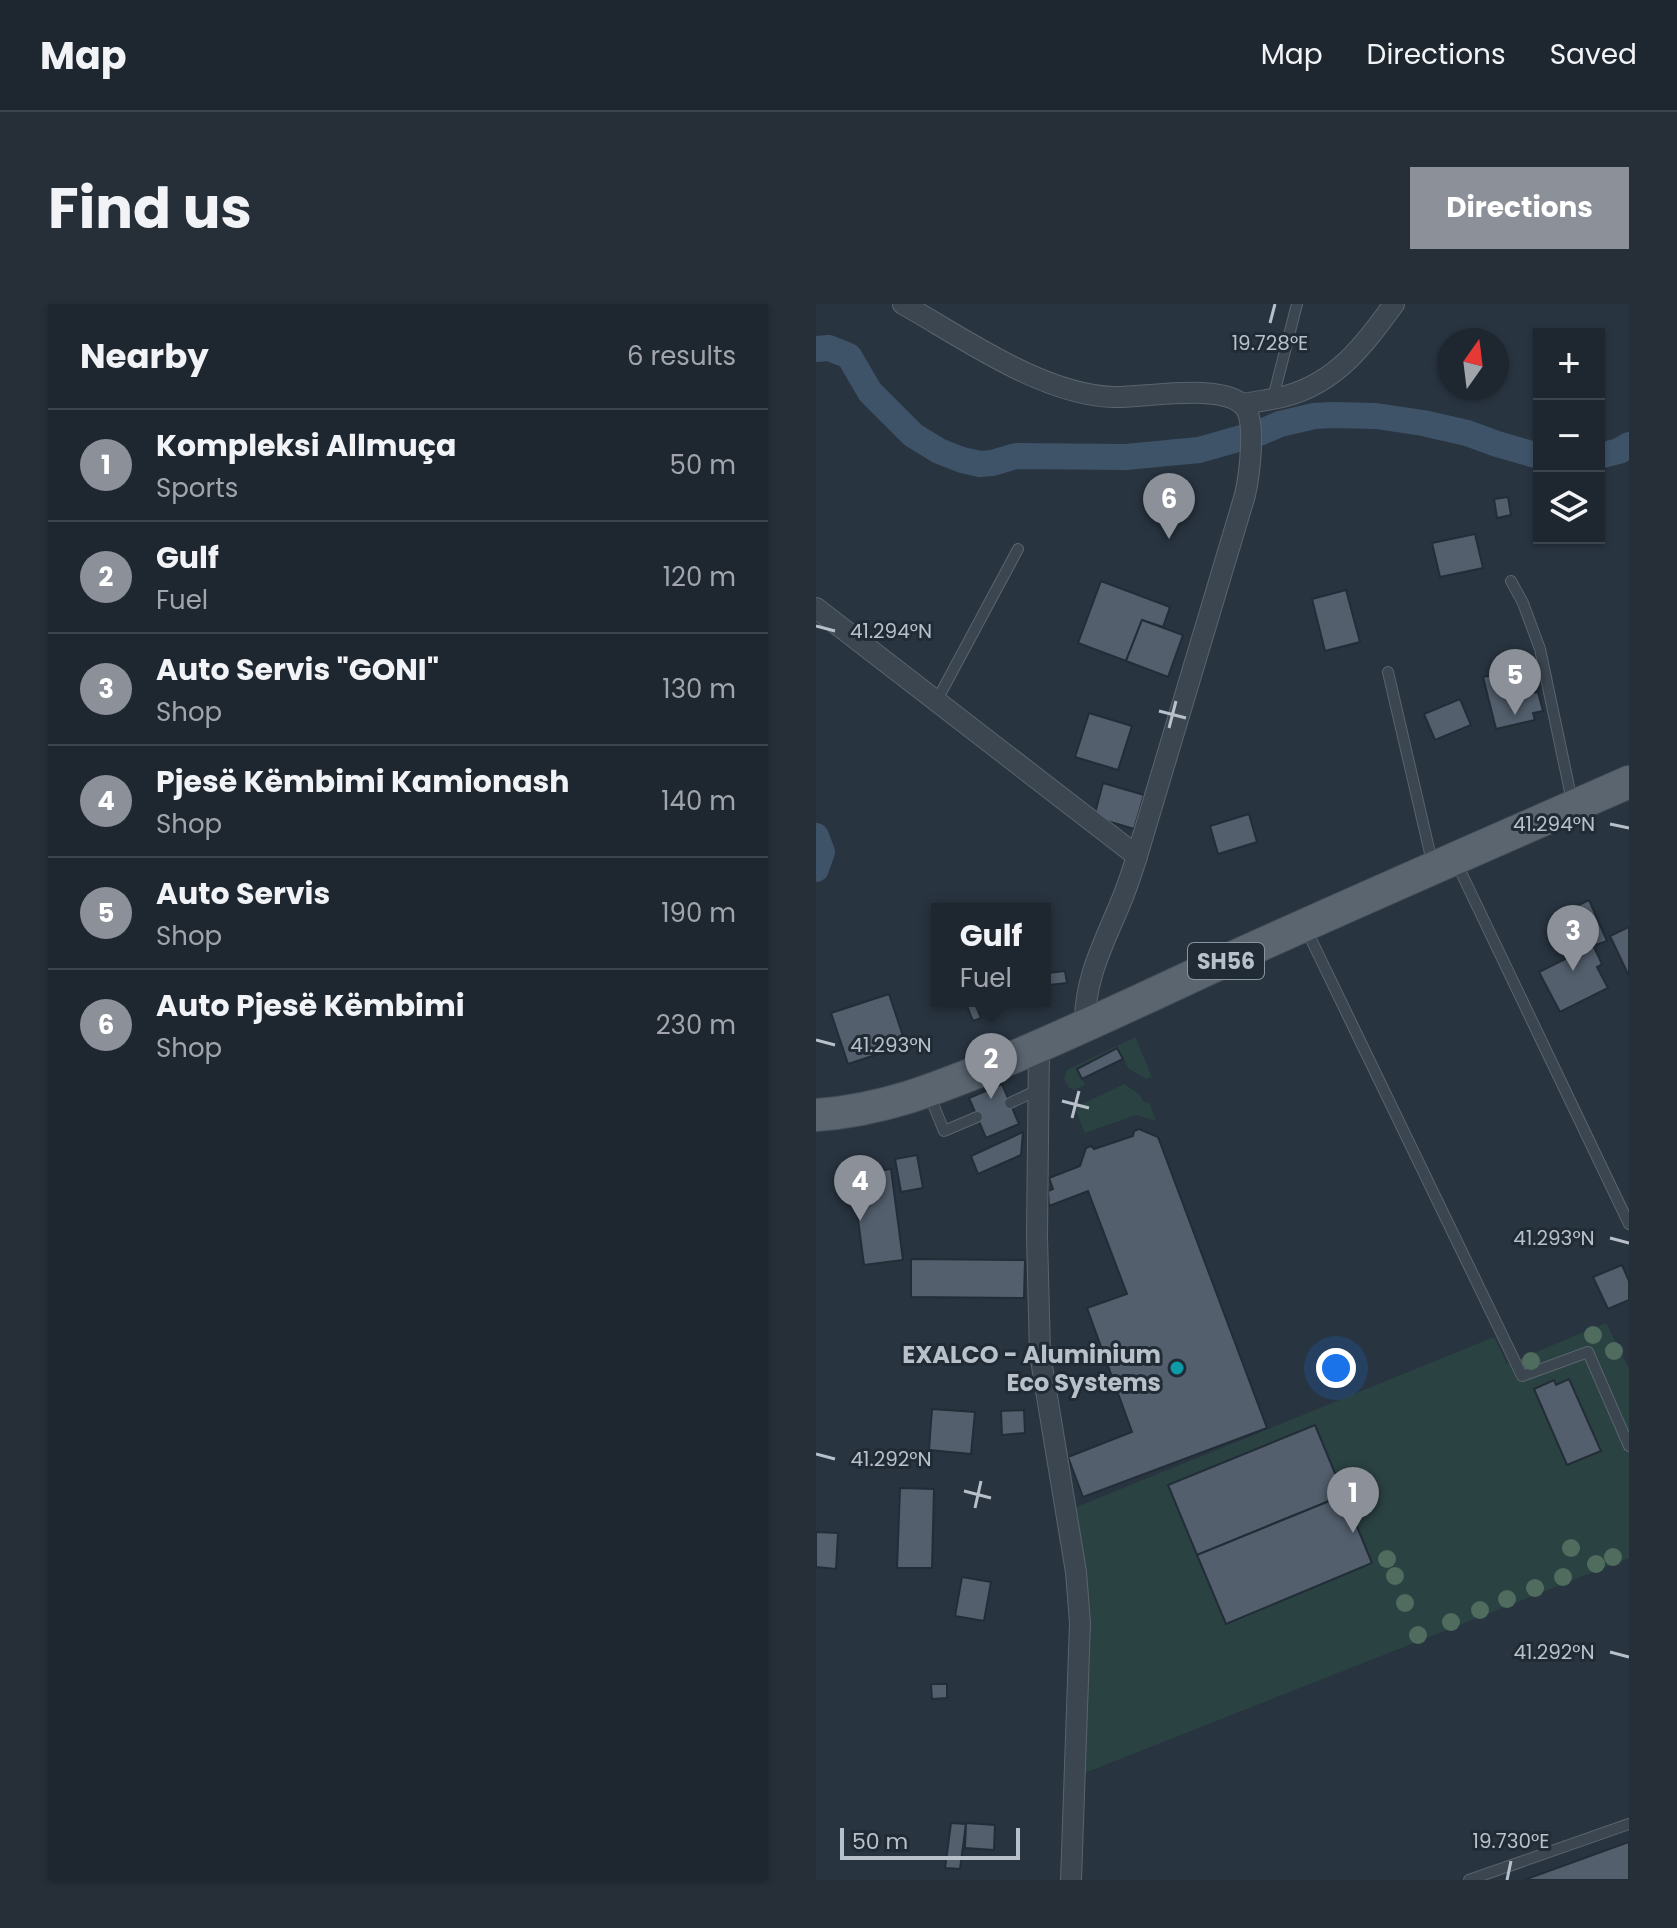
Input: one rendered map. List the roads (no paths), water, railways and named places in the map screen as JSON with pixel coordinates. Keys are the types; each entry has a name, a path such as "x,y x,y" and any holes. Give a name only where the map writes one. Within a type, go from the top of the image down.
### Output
{"main road":[{"name":"SH56","path":"816,1115 890,1104 1039,1047 1304,925 1629,782"}],"street":[{"path":"903,304 1011,366 1051,384 1080,393 1111,397 1211,393 1229,396 1246,412 1251,453 1245,495 1137,856 1089,983 1085,1025"},
{"path":"1246,412 1273,398 1320,382 1344,366 1394,304"},
{"path":"816,608 1137,856"},
{"path":"1039,1047 1037,1236 1040,1354 1076,1572 1080,1623 1071,1880"}],"lane":[{"path":"1273,398 1297,304"},
{"path":"936,702 1018,549"},
{"path":"1511,581 1523,603 1540,649 1574,807"},
{"path":"1388,672 1444,863 1629,1224"},
{"path":"1304,925 1522,1376 1588,1352 1629,1446"},
{"path":"1010,1103 1038,1090"},
{"path":"928,1092 944,1131 977,1117"},
{"path":"1469,1880 1629,1824"}],"waterway":[{"path":"816,349 829,348 849,356 870,392 913,435 939,451 980,464 1016,456 1126,457 1199,450 1280,424 1333,415 1376,416 1423,423 1467,433 1533,454"},
{"path":"1605,454 1629,445"},
{"path":"816,836 822,852 816,869"}],"place":[{"name":"Auto Pjesë Këmbimi","path":"1169,539"},
{"name":"Auto Servis","path":"1515,715"},
{"name":"Auto Servis \"GONI\"","path":"1573,971"},
{"name":"Gulf","path":"991,1099"},
{"name":"Pjesë Këmbimi Kamionash","path":"860,1221"},
{"name":"EXALCO - Aluminium Eco Systems","path":"1177,1368"},
{"name":"Kompleksi Allmuça","path":"1353,1533"}]}
